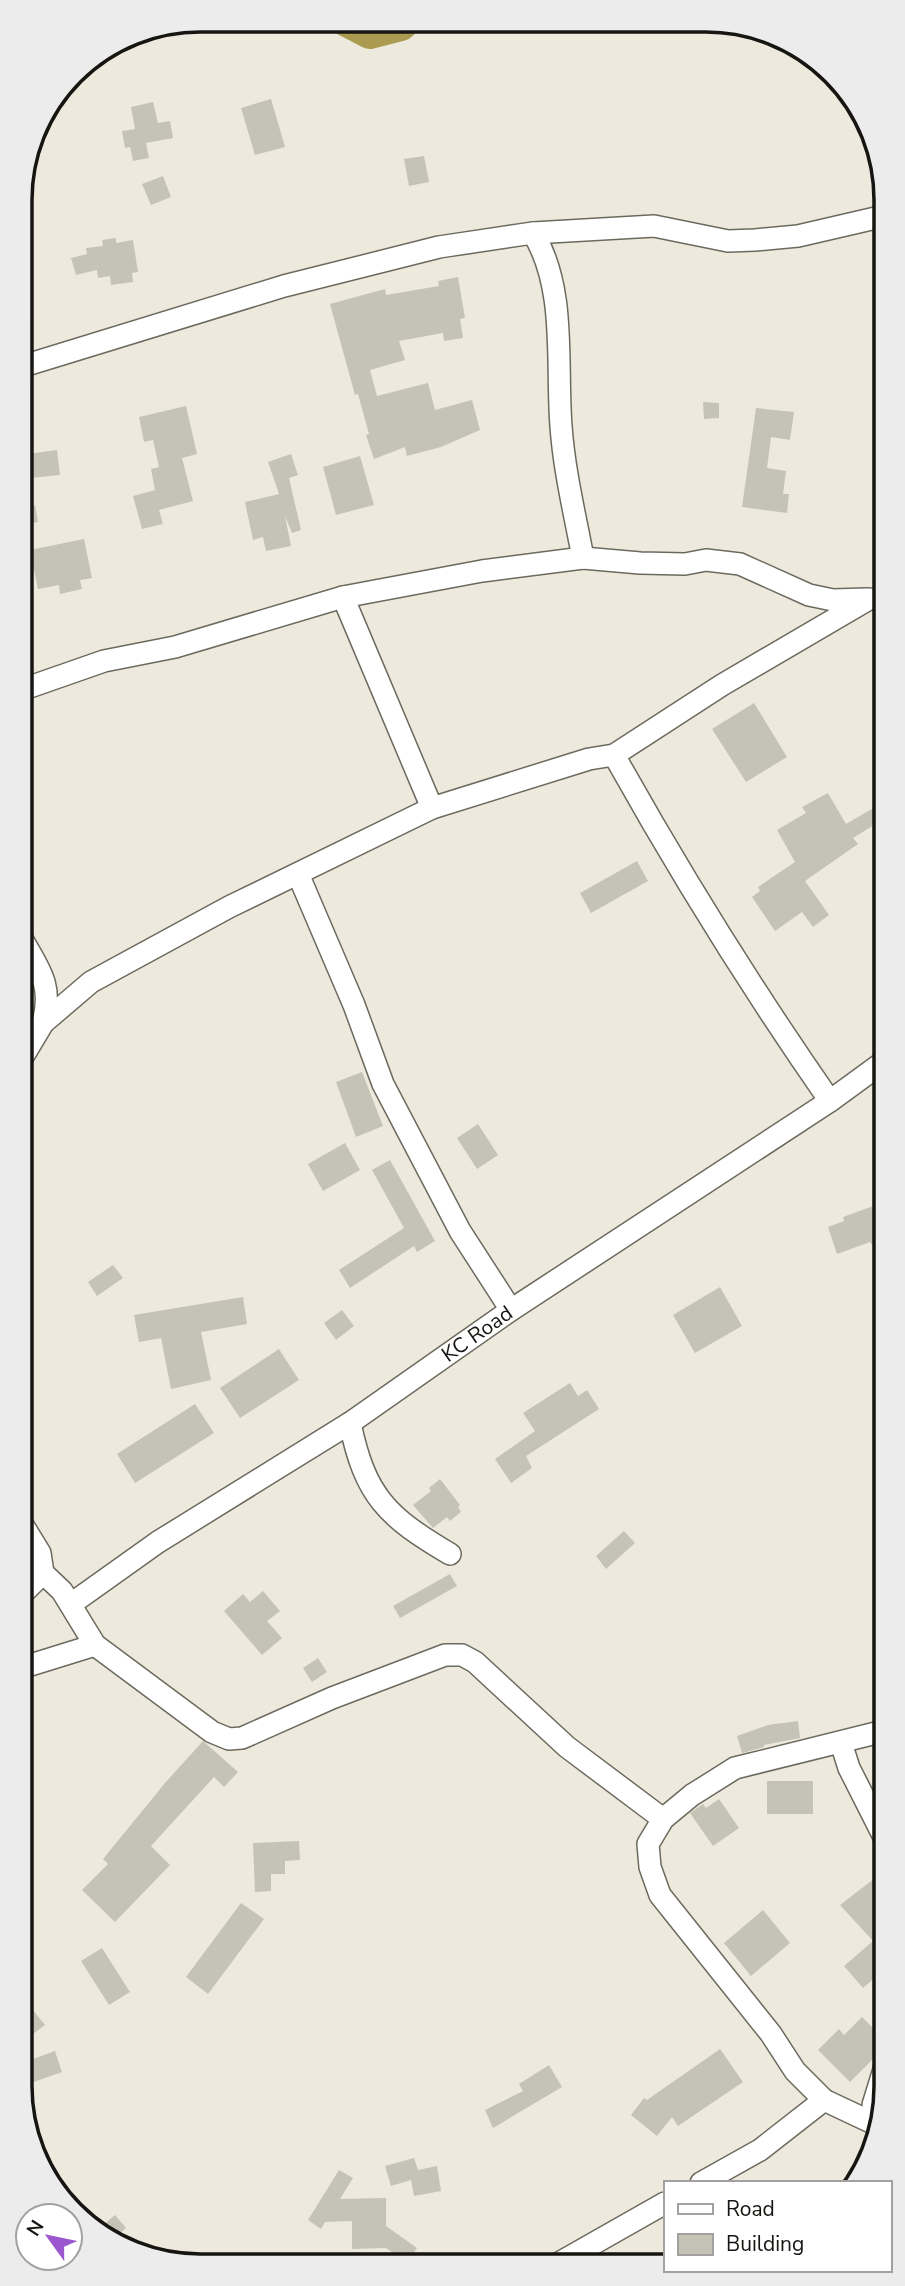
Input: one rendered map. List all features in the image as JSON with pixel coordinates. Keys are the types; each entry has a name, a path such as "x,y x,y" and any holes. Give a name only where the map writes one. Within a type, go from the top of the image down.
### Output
{"street":[{"path":"32,363 284,286 439,247 533,233 654,226 728,241 742,241 798,236 874,218"},
{"path":"533,233 545,253 554,284 561,430 583,558"},
{"path":"32,686 104,661 175,647 343,597 482,571 583,558 640,564 685,564 706,560 740,564 809,595 833,600 874,597"},
{"path":"343,597 432,808"},
{"path":"43,1023 91,982 298,874 432,808 589,759 614,755 722,685 874,598"},
{"path":"614,755 682,877 740,970 830,1101"},
{"path":"298,874 354,1005 383,1084 460,1231 511,1310"},
{"path":"32,957 47,984 48,1005 43,1023 32,1041"},
{"name":"KC Road","path":"71,1604 158,1542 350,1423 511,1310 830,1101 874,1069"},
{"path":"350,1423 365,1478 383,1503 406,1528 450,1553"},
{"path":"32,1540 40,1553 43,1573 71,1604 95,1645 212,1732 229,1739 242,1738 332,1698 445,1655 462,1654 475,1662 567,1747 663,1819"},
{"path":"32,1584 43,1573"},
{"path":"32,1665 95,1645"},
{"path":"870,2121 824,2100 795,2071 771,2034 660,1895 650,1867 648,1844 663,1819 692,1795 735,1768 873,1734"},
{"path":"841,1743 849,1768 873,1816"},
{"path":"706,2181 760,2150 824,2100"},
{"path":"575,2254 664,2204"}],"building":[{"path":"271,99 285,147 255,155 241,108"},
{"path":"153,102 158,123 170,121 173,138 146,143 149,158 133,161 130,147 125,148 122,131 135,129 131,107"},
{"path":"424,156 429,182 409,186 404,159"},
{"path":"163,176 171,197 151,205 142,184"},
{"path":"116,238 116,243 133,240 138,272 132,273 133,282 111,285 110,276 98,278 97,270 76,275 71,258 87,254 86,248 103,246 102,240"},
{"path":"458,277 465,318 460,319 463,338 444,341 443,333 399,341 405,360 370,370 377,396 428,383 435,410 472,400 480,430 441,447 407,456 405,447 374,459 358,394 355,395 330,304 385,289 386,295 439,286 438,281"},
{"path":"703,402 719,403 719,418 704,419"},
{"path":"186,406 197,454 182,458 193,501 159,510 163,524 142,529 133,496 155,490 151,469 159,467 153,440 144,442 139,417"},
{"path":"756,408 794,412 790,440 771,437 767,468 786,471 783,494 789,494 787,513 742,507"},
{"path":"57,450 60,475 32,478 32,453"},
{"path":"291,454 298,475 289,478 301,530 292,533 285,516 291,546 266,551 263,537 253,540 245,502 279,494 268,462"},
{"path":"360,456 374,505 336,515 323,467"},
{"path":"35,505 38,522 32,523 32,506"},
{"path":"84,539 92,578 80,580 82,589 60,594 59,585 38,589 32,550"},
{"path":"754,703 787,757 746,782 712,729"},
{"path":"828,793 846,824 874,808 874,825 853,838 858,844 805,881 829,915 813,927 802,912 775,931 752,897 760,891 758,887 795,862 777,830 806,813 802,807"},
{"path":"637,861 648,881 591,913 580,893"},
{"path":"362,1072 383,1126 356,1137 336,1082"},
{"path":"478,1124 498,1155 477,1169 457,1138"},
{"path":"345,1143 360,1170 323,1191 308,1164"},
{"path":"390,1160 435,1241 417,1252 414,1246 350,1288 339,1270 404,1228 372,1170"},
{"path":"873,1206 873,1244 870,1242 837,1254 828,1227 844,1221 843,1217"},
{"path":"113,1265 123,1278 97,1296 88,1282"},
{"path":"720,1287 742,1326 695,1353 673,1315"},
{"path":"243,1297 247,1324 201,1332 211,1380 171,1389 161,1338 139,1342 134,1315"},
{"path":"342,1310 354,1326 336,1340 324,1323"},
{"path":"279,1349 299,1380 240,1418 220,1388"},
{"path":"570,1383 578,1396 587,1390 599,1409 526,1456 532,1468 511,1483 495,1459 535,1431 523,1413"},
{"path":"195,1404 214,1433 135,1483 117,1454"},
{"path":"440,1479 460,1505 458,1507 461,1512 450,1521 447,1517 433,1528 413,1505 431,1491 429,1488"},
{"path":"624,1531 635,1543 606,1569 596,1556"},
{"path":"450,1574 457,1586 400,1618 393,1606"},
{"path":"263,1591 280,1611 267,1621 282,1638 262,1655 224,1611 243,1594 250,1602"},
{"path":"318,1658 327,1672 312,1682 303,1668"},
{"path":"798,1721 800,1738 764,1745 742,1753 737,1736 768,1725"},
{"path":"203,1741 238,1772 224,1787 214,1777 151,1846 170,1865 115,1922 82,1890 108,1864 103,1859"},
{"path":"767,1781 813,1781 813,1814 767,1814"},
{"path":"719,1799 739,1828 713,1846 690,1813 703,1804 706,1808"},
{"path":"299,1841 300,1860 285,1861 285,1874 271,1874 271,1891 255,1892 253,1843"},
{"path":"873,1879 873,1979 863,1988 844,1966 873,1941 840,1905"},
{"path":"241,1903 264,1919 208,1994 186,1977"},
{"path":"763,1910 790,1943 751,1976 724,1943"},
{"path":"102,1948 130,1992 109,2005 81,1961"},
{"path":"32,2011 45,2025 32,2035"},
{"path":"862,2017 873,2028 873,2059 850,2082 818,2050 839,2029 844,2035"},
{"path":"720,2049 743,2082 678,2126 672,2117 657,2136 631,2115 644,2098 647,2100"},
{"path":"55,2051 62,2072 32,2083 32,2059"},
{"path":"549,2065 562,2087 493,2128 485,2110 523,2091 519,2084"},
{"path":"414,2158 418,2170 437,2166 441,2191 414,2196 411,2180 391,2186 385,2166"},
{"path":"339,2170 353,2178 340,2199 386,2198 386,2226 417,2248 413,2254 395,2254 386,2248 352,2249 352,2221 325,2222 321,2229 308,2220"},
{"path":"115,2215 126,2228 120,2234 104,2224"}],"waterway":[{"path":"368,32 374,32"}]}
